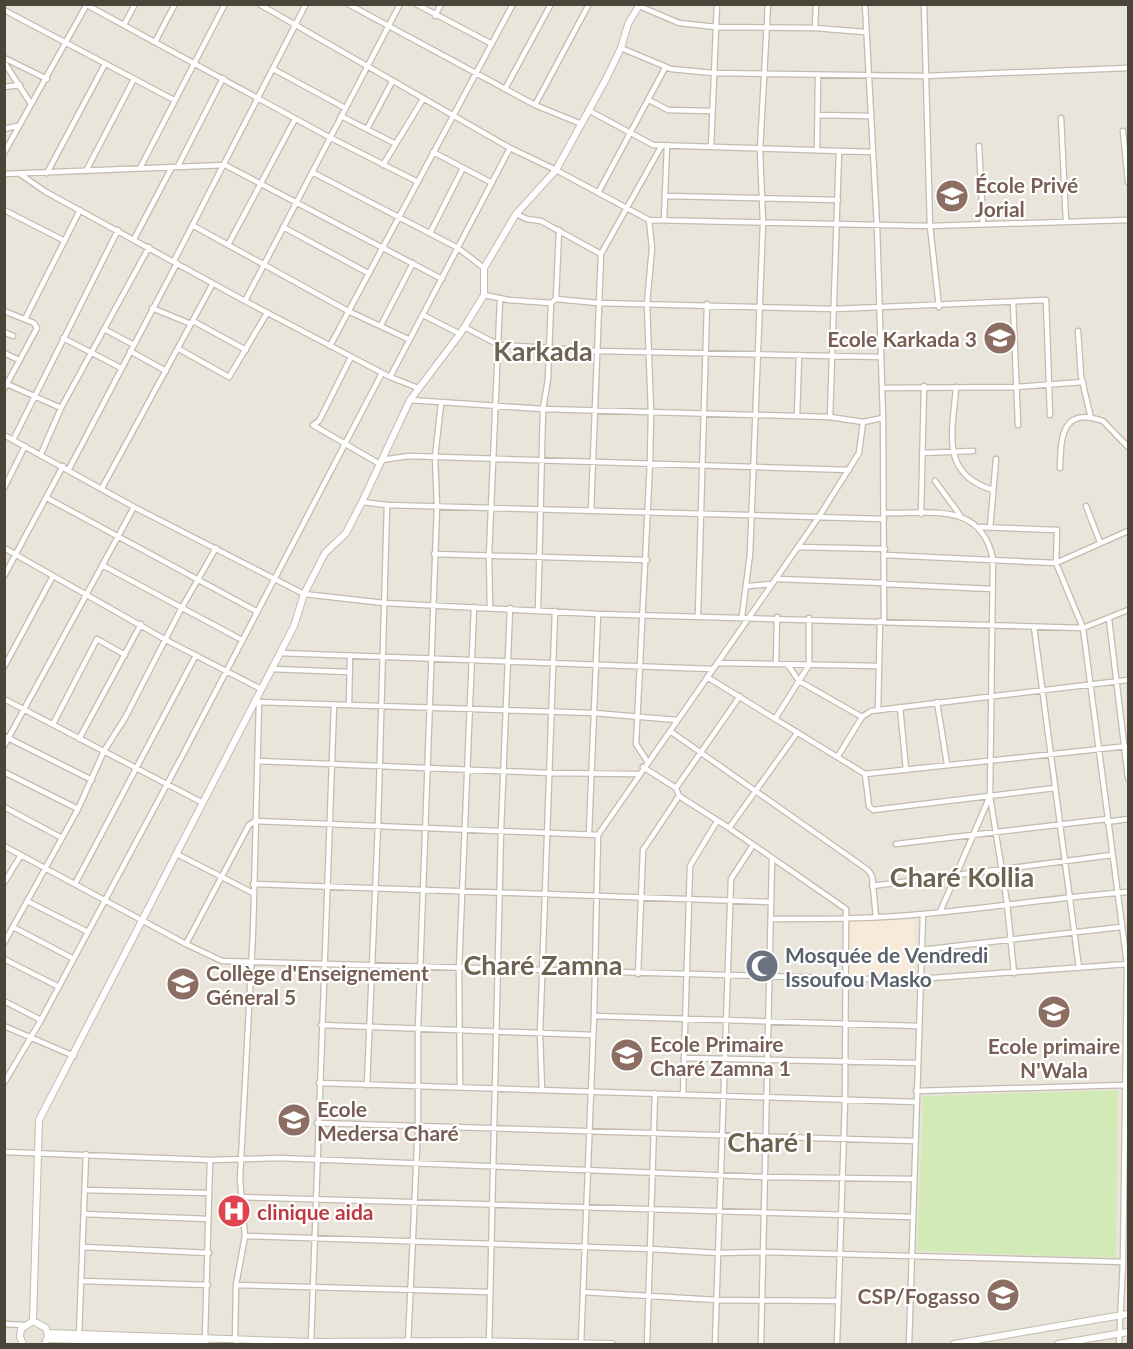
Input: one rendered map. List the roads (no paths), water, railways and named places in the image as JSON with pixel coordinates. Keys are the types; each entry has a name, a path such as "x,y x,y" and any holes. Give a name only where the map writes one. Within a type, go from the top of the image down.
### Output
{"street":[{"path":"124,25 135,4"},
{"path":"155,42 175,4"},
{"path":"140,168 225,4"},
{"path":"259,4 510,148 649,220 877,226 1128,220"},
{"path":"4,576 134,345 192,225 225,165 306,4"},
{"path":"348,4 476,71 535,105 579,123"},
{"path":"245,301 328,137 400,4"},
{"path":"416,4 492,44"},
{"path":"435,16 441,4"},
{"path":"330,346 513,4"},
{"path":"505,89 551,4"},
{"path":"535,105 589,4"},
{"path":"711,147 717,4"},
{"path":"745,616 752,516 756,353 763,223 760,200 760,150 768,4"},
{"path":"815,28 816,4"},
{"path":"865,4 869,116 877,226 883,418 885,584 878,710"},
{"path":"924,4 930,226 939,307"},
{"path":"4,153 86,5 328,137 418,182"},
{"path":"33,1321 39,1120 257,702 261,689 294,626 304,594 325,554 346,532 363,502 379,461 410,400 460,334 484,295 484,268 516,214 556,170 579,123 621,48 628,24 640,5 675,22 716,27 815,28 866,32"},
{"path":"4,10 174,100"},
{"path":"621,48 665,68 713,73 925,76 1128,68"},
{"path":"4,60 47,79"},
{"path":"4,60 31,104"},
{"path":"47,173 105,64"},
{"path":"598,193 665,68"},
{"path":"273,69 345,108"},
{"path":"817,151 818,76"},
{"path":"178,166 223,78"},
{"path":"86,171 134,79"},
{"path":"367,129 392,82"},
{"path":"4,87 20,85"},
{"path":"383,165 423,99"},
{"path":"649,100 668,110 712,111"},
{"path":"588,110 630,131 653,146 872,152"},
{"path":"818,115 869,116"},
{"path":"341,116 396,144"},
{"path":"1061,118 1066,221"},
{"path":"228,245 295,119"},
{"path":"4,129 17,126"},
{"path":"1123,131 1128,182"},
{"path":"664,145 664,221"},
{"path":"591,511 597,409 601,254 664,145"},
{"path":"979,146 983,224"},
{"path":"390,377 510,148"},
{"path":"830,417 839,151"},
{"path":"433,152 492,183"},
{"path":"4,174 225,165 442,279"},
{"path":"134,239 172,167"},
{"path":"430,233 463,168"},
{"path":"312,172 458,248 484,268"},
{"path":"20,173 40,189 149,247 213,285 382,373 418,388"},
{"path":"665,196 760,200 838,200"},
{"path":"4,210 64,241"},
{"path":"25,319 80,210"},
{"path":"516,214 527,219 541,220 601,254"},
{"path":"647,761 636,744 647,560 650,463 651,412 647,304 652,248 649,220"},
{"path":"192,225 348,311 381,324 408,339"},
{"path":"283,227 368,273"},
{"path":"13,440 118,230"},
{"path":"538,611 543,409 559,230"},
{"path":"41,454 61,408 149,247"},
{"path":"381,324 413,263"},
{"path":"102,488 213,285"},
{"path":"484,295 500,299 598,303 834,309 939,307 1046,300 1050,416"},
{"path":"490,608 492,459 500,299"},
{"path":"1012,302 1018,425"},
{"path":"698,615 707,304"},
{"path":"152,308 192,323 246,350"},
{"path":"4,311 34,323 37,328 5,385 61,408"},
{"path":"179,349 230,377 267,313"},
{"path":"423,315 460,334"},
{"path":"464,327 499,345 597,351 881,357"},
{"path":"104,329 134,345"},
{"path":"1078,331 1083,382 1091,418"},
{"path":"4,332 13,336"},
{"path":"63,338 121,368"},
{"path":"130,351 166,371"},
{"path":"4,353 19,360"},
{"path":"797,416 799,355"},
{"path":"351,357 319,421 313,425 379,461 435,457 849,470"},
{"path":"4,1083 59,987 86,931 226,671 343,443 382,373"},
{"path":"882,388 1015,387 1083,382"},
{"path":"921,514 924,386"},
{"path":"956,387 954,462 966,478 993,490"},
{"path":"410,400 441,404 543,409 830,417 863,422 883,418"},
{"path":"408,1343 418,1126 418,1029 431,708 432,605 437,506 435,457 441,404"},
{"path":"1060,468 1062,437 1066,425 1073,419 1091,418 1103,421 1128,447"},
{"path":"581,1344 594,1016 598,835 647,761 717,663 745,616 759,606 849,470 859,453 863,422"},
{"path":"4,435 134,507 304,594 384,603 598,614 745,616 1083,628 1128,610"},
{"path":"4,488 25,446"},
{"path":"922,453 973,451"},
{"path":"990,528 996,459"},
{"path":"935,481 960,516 980,527 1057,530 1056,563 1083,628 1121,927 1128,964 1125,1085 1126,1193 1123,1262 1125,1332 1119,1344"},
{"path":"47,498 256,611"},
{"path":"363,502 387,505 884,519"},
{"path":"367,1084 371,1027 373,889 378,825 387,505"},
{"path":"1086,506 1100,542"},
{"path":"4,746 134,507"},
{"path":"884,513 960,516"},
{"path":"980,527 990,543 993,559 989,696 990,796 1007,903 1014,973"},
{"path":"885,555 1056,563 1128,531"},
{"path":"798,547 885,549"},
{"path":"4,548 195,656 261,689"},
{"path":"4,943 78,809 104,752 125,718 181,609 216,548"},
{"path":"434,554 647,560"},
{"path":"102,565 242,640"},
{"path":"4,667 54,576"},
{"path":"777,579 992,589"},
{"path":"748,586 772,584"},
{"path":"460,1087 459,968 474,607"},
{"path":"489,1343 501,830 508,710 507,662 510,608"},
{"path":"542,1090 540,1034 555,612"},
{"path":"589,833 598,614"},
{"path":"776,664 777,617"},
{"path":"775,719 809,665 809,618"},
{"path":"1109,619 1126,746 1128,778"},
{"path":"79,739 141,624"},
{"path":"1034,627 1079,968"},
{"path":"53,724 97,639 125,655"},
{"path":"280,653 712,669"},
{"path":"75,884 195,656"},
{"path":"349,705 350,656"},
{"path":"717,663 879,666"},
{"path":"788,665 799,681 862,717"},
{"path":"272,669 349,672"},
{"path":"707,676 865,774 1126,746"},
{"path":"838,756 862,717 878,710 1128,680"},
{"path":"676,788 740,696"},
{"path":"4,699 203,802"},
{"path":"257,702 594,713 677,720"},
{"path":"236,1342 236,1285 245,1236 240,1197 251,961 257,702"},
{"path":"937,702 947,764"},
{"path":"311,1342 317,1124 334,705"},
{"path":"900,707 906,769"},
{"path":"670,731 868,870 872,876 876,917"},
{"path":"729,828 797,733"},
{"path":"7,737 92,780"},
{"path":"257,762 549,773 639,774"},
{"path":"643,767 676,788 679,796 716,822 729,828 844,907 847,1023 843,1063 845,1100 837,1344"},
{"path":"4,772 78,809"},
{"path":"865,774 869,806 873,810 1055,788"},
{"path":"638,974 644,846 679,796"},
{"path":"940,912 990,796"},
{"path":"4,807 62,838"},
{"path":"896,844 1128,819"},
{"path":"186,944 249,825 255,821 598,835"},
{"path":"683,1094 691,861 716,822"},
{"path":"715,1344 730,900 732,875 753,845"},
{"path":"4,846 222,961 846,980 920,980 1128,964"},
{"path":"177,854 253,893"},
{"path":"5,880 21,855"},
{"path":"872,886 1112,855"},
{"path":"761,1344 765,1252 765,1097 771,978 772,859"},
{"path":"253,884 771,902"},
{"path":"771,919 923,914 1068,896 1128,892"},
{"path":"27,901 86,931"},
{"path":"909,1344 923,914"},
{"path":"13,927 72,958"},
{"path":"921,950 1121,927"},
{"path":"4,959 59,987"},
{"path":"4,1001 41,1020"},
{"path":"594,1016 919,1026"},
{"path":"321,1025 593,1035"},
{"path":"4,1026 29,1039 74,1056"},
{"path":"685,1058 917,1064"},
{"path":"319,1083 916,1102"},
{"path":"916,1091 1125,1085"},
{"path":"647,1344 655,1093"},
{"path":"317,1124 915,1141"},
{"path":"4,1152 210,1160 278,1158 653,1170 765,1176 914,1179"},
{"path":"79,1340 86,1154"},
{"path":"206,1341 210,1160"},
{"path":"85,1190 208,1193"},
{"path":"240,1197 652,1209 720,1214 912,1217"},
{"path":"84,1214 208,1219"},
{"path":"245,1236 718,1253 765,1252 1123,1262"},
{"path":"84,1247 209,1253"},
{"path":"83,1281 208,1285"},
{"path":"236,1285 489,1292"},
{"path":"583,1292 717,1300 838,1301"},
{"path":"954,1344 1125,1315"},
{"path":"4,1324 25,1324 33,1321 42,1323 47,1339 612,1344"},
{"path":"23,1344 20,1335 25,1324"},
{"path":"1059,1344 1125,1332"},
{"path":"79,1340 193,1344 206,1341"}],"place":[{"name":"École Privé Jorial","path":"952,196"},
{"name":"Ecole Karkada 3","path":"1000,338"},
{"name":"Mosquée de Vendredi Issoufou Masko","path":"762,966"},
{"name":"Collège d'Enseignement Géneral 5","path":"183,984"},
{"name":"Ecole primaire N'Wala","path":"1054,1012"},
{"name":"Ecole Primaire Charé Zamna 1","path":"627,1055"},
{"name":"Ecole Medersa Charé","path":"294,1120"},
{"name":"clinique aida","path":"234,1211"},
{"name":"CSP/Fogasso","path":"1003,1295"}],"district":[{"name":"Karkada","path":"543,350"},
{"name":"Charé Kollia","path":"962,876"},
{"name":"Charé Zamna","path":"543,964"},
{"name":"Charé I","path":"770,1141"}]}
